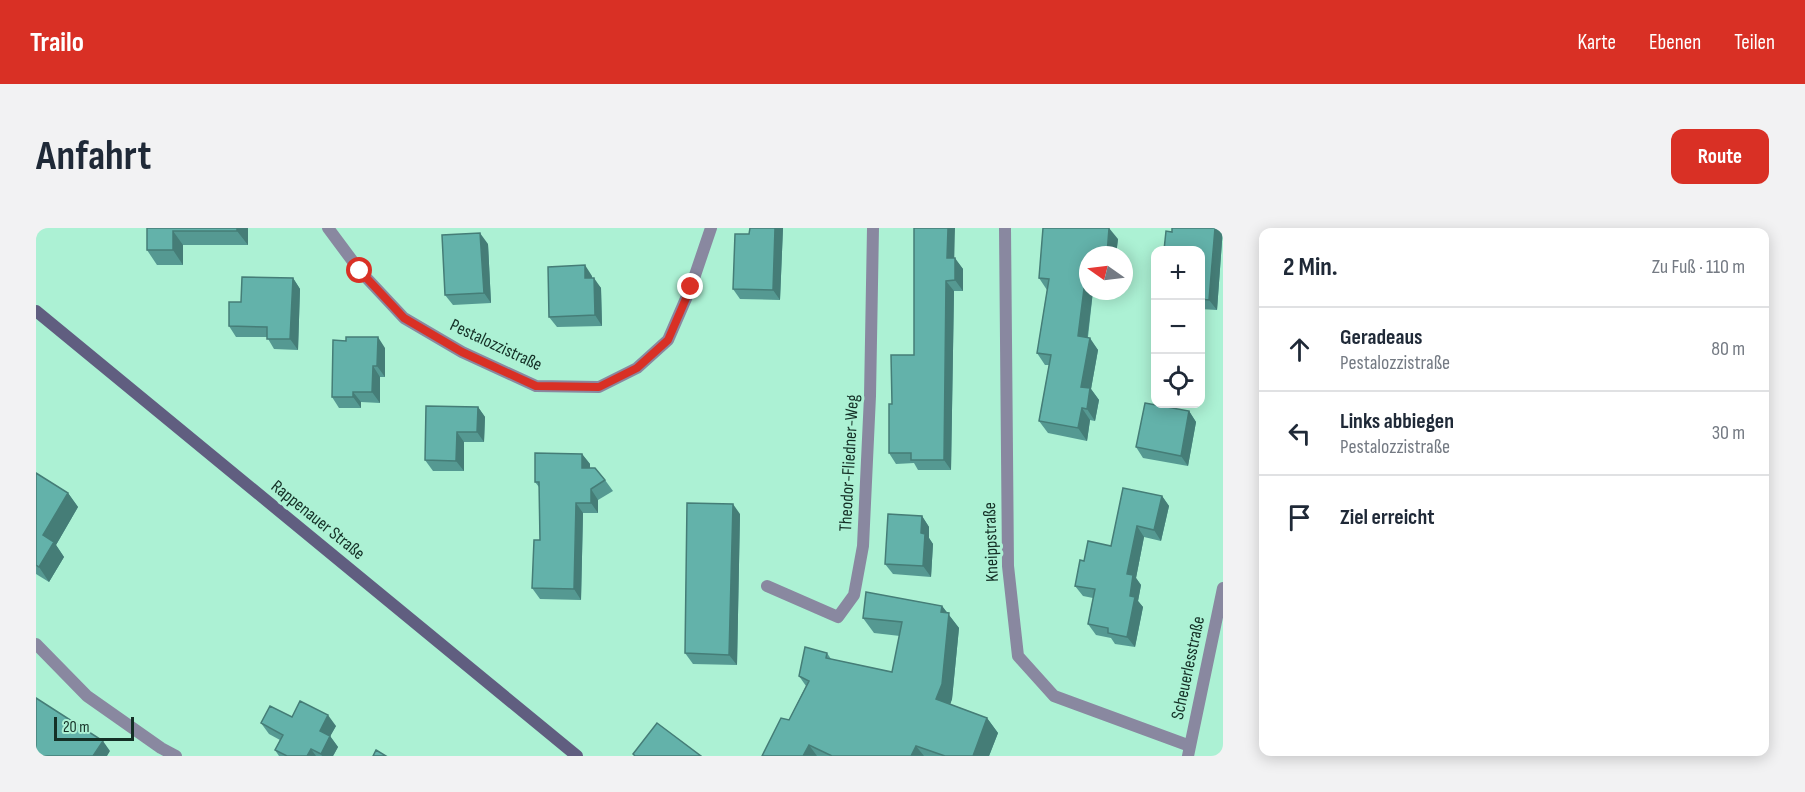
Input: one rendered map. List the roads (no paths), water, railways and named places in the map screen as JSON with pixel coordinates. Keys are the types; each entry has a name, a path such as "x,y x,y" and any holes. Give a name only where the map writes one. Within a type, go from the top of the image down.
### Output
{"street":[{"name":"Pestalozzistraße","path":"328,228 360,271 404,318 462,352 536,386 599,387 637,368 668,340 691,287 711,228"},
{"name":"Theodor-Fliedner-Weg","path":"767,586 838,617 854,595 863,546 870,396 873,228"},
{"name":"Kneippstraße","path":"1005,228 1008,567 1018,656 1054,696 1189,751"},
{"name":"Rappenauer Straße","path":"36,311 577,756"},
{"name":"Scheuerlesstraße","path":"1189,751 1223,588"},
{"path":"36,644 87,696 158,752 176,756"}]}
